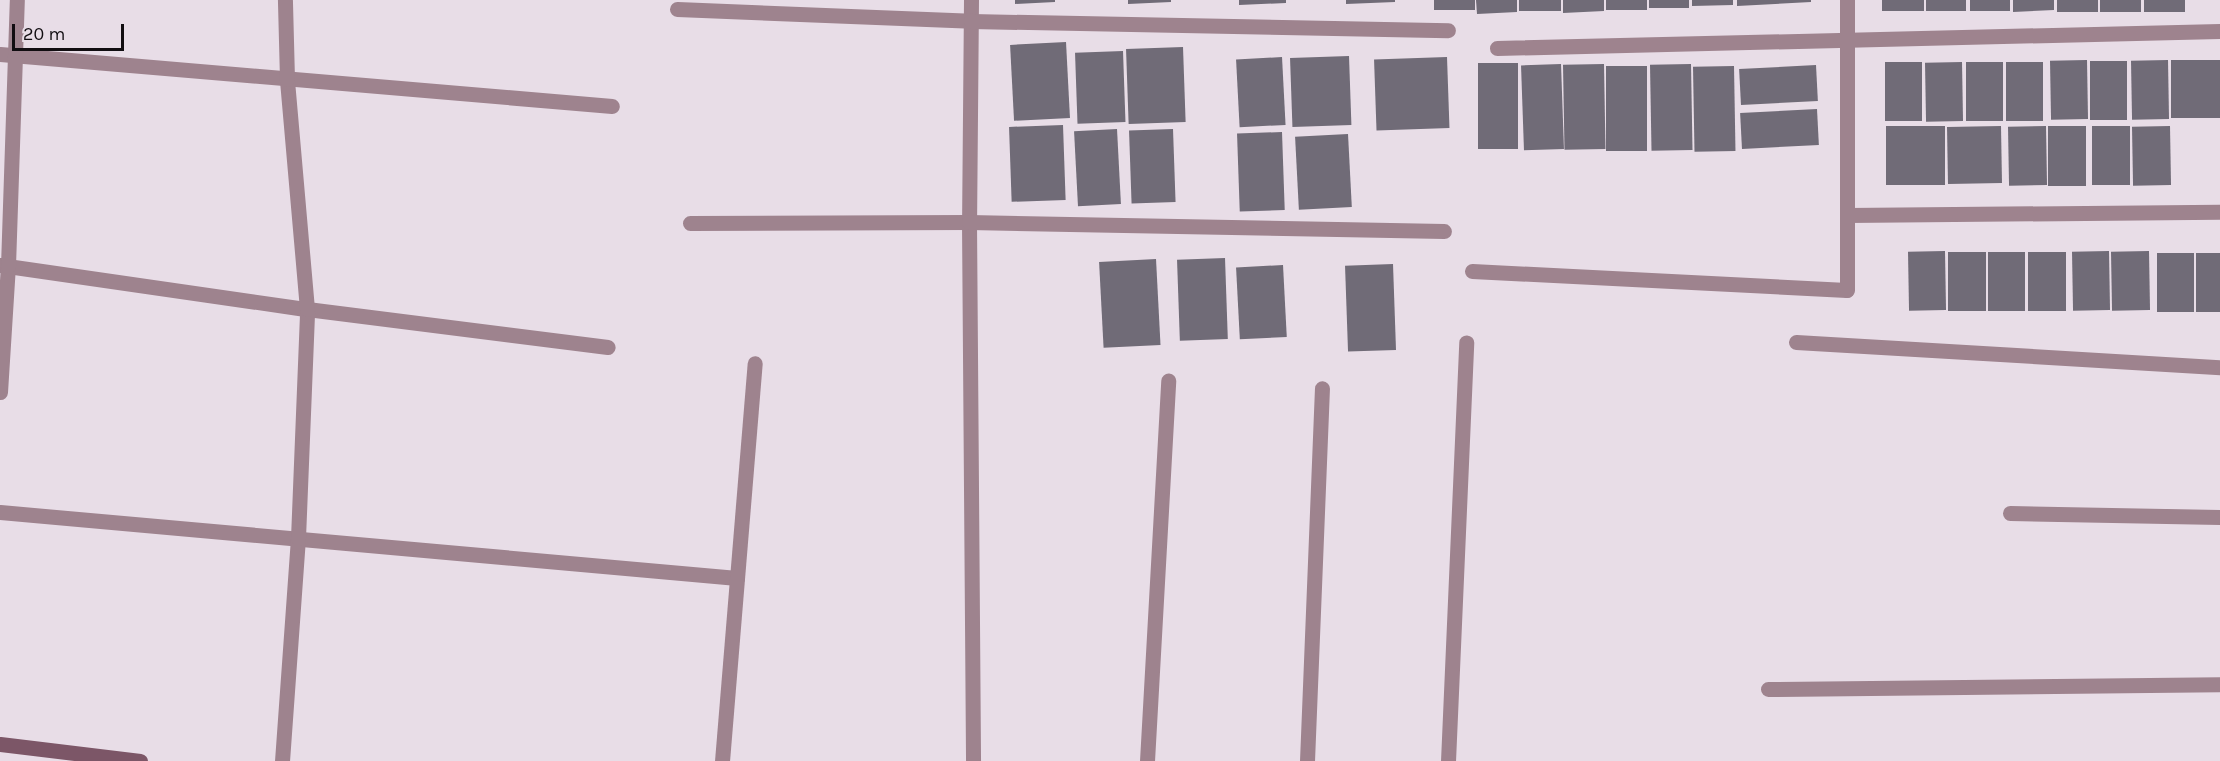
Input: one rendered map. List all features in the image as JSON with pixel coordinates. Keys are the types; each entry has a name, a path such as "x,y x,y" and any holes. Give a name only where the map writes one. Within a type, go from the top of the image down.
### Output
{"street":[{"path":"0,392 4,265 17,56 17,0"},
{"path":"282,761 298,537 307,309 287,79 285,0"},
{"path":"971,0 969,222 973,761"},
{"path":"1472,271 1847,290 1847,0"},
{"path":"677,9 971,21 1448,30"},
{"path":"1497,48 2220,31"},
{"path":"0,54 612,106"},
{"path":"1847,215 2220,212"},
{"path":"690,223 969,222 1444,231"},
{"path":"4,265 307,309 608,347"},
{"path":"1448,761 1466,342"},
{"path":"1796,342 2220,367"},
{"path":"722,761 755,363"},
{"path":"1147,761 1168,381"},
{"path":"1307,761 1322,388"},
{"path":"0,512 737,578"},
{"path":"2010,513 2220,517"},
{"path":"1768,689 2220,684"},
{"path":"0,744 140,761"}],"building":[{"path":"1015,0 1055,0 1055,2 1015,4"},
{"path":"1128,0 1171,0 1171,2 1128,4"},
{"path":"1239,0 1286,0 1286,3 1239,5"},
{"path":"1346,0 1395,0 1395,2 1346,4"},
{"path":"1434,0 1475,0 1475,10 1434,10"},
{"path":"1476,0 1517,0 1517,12 1477,14"},
{"path":"1519,0 1561,0 1561,11 1519,11"},
{"path":"1563,0 1604,0 1604,11 1563,13"},
{"path":"1606,0 1647,0 1647,10 1606,10"},
{"path":"1649,0 1689,0 1689,8 1649,8"},
{"path":"1692,0 1733,0 1733,5 1692,6"},
{"path":"1737,0 1811,0 1811,2 1737,6"},
{"path":"1882,0 1924,0 1924,11 1882,11"},
{"path":"1926,0 1966,0 1966,11 1926,11"},
{"path":"1970,0 2010,0 2010,11 1970,11"},
{"path":"2013,0 2054,0 2054,10 2013,12"},
{"path":"2057,0 2098,0 2098,12 2057,12"},
{"path":"2100,0 2141,0 2141,12 2100,12"},
{"path":"2144,0 2185,0 2185,12 2144,12"},
{"path":"1066,42 1070,118 1014,121 1010,45"},
{"path":"1183,47 1186,122 1129,124 1126,49"},
{"path":"1123,51 1125,122 1078,124 1075,53"},
{"path":"1349,56 1351,125 1292,127 1290,58"},
{"path":"1282,57 1286,125 1240,127 1236,59"},
{"path":"1447,57 1449,128 1377,131 1374,60"},
{"path":"2087,60 2088,119 2051,120 2050,61"},
{"path":"2168,60 2169,119 2132,120 2131,61"},
{"path":"2171,60 2220,60 2220,118 2171,118"},
{"path":"2090,61 2127,61 2127,120 2090,120"},
{"path":"1885,62 1922,62 1922,121 1885,121"},
{"path":"1962,62 1963,121 1926,122 1925,63"},
{"path":"1966,62 2003,62 2003,121 1966,121"},
{"path":"2006,62 2043,62 2043,121 2006,121"},
{"path":"1478,63 1518,63 1518,149 1478,149"},
{"path":"1561,64 1564,149 1524,150 1521,65"},
{"path":"1604,64 1605,149 1564,150 1563,65"},
{"path":"1691,64 1693,150 1652,151 1650,65"},
{"path":"1816,65 1818,101 1741,105 1739,69"},
{"path":"1606,66 1647,66 1647,151 1606,151"},
{"path":"1734,66 1735,151 1694,152 1693,67"},
{"path":"1817,109 1819,145 1742,149 1740,113"},
{"path":"1063,125 1066,200 1012,202 1009,127"},
{"path":"1886,126 1945,126 1945,185 1886,185"},
{"path":"2001,126 2002,183 1948,184 1947,127"},
{"path":"2046,126 2047,185 2009,186 2008,127"},
{"path":"2048,126 2086,126 2086,186 2048,186"},
{"path":"2092,126 2130,126 2130,185 2092,185"},
{"path":"2170,126 2171,185 2133,186 2132,127"},
{"path":"1117,129 1121,204 1078,206 1074,131"},
{"path":"1173,129 1176,202 1132,203 1129,131"},
{"path":"1282,132 1285,210 1240,212 1237,134"},
{"path":"1348,134 1352,207 1299,210 1295,137"},
{"path":"1945,251 1946,310 1909,311 1908,252"},
{"path":"2109,251 2110,310 2073,311 2072,252"},
{"path":"2149,251 2150,310 2112,311 2111,252"},
{"path":"1948,252 1986,252 1986,311 1948,311"},
{"path":"1988,252 2025,252 2025,311 1988,311"},
{"path":"2028,252 2066,252 2066,311 2028,311"},
{"path":"2157,253 2194,253 2194,312 2157,312"},
{"path":"2196,253 2220,253 2220,312 2196,312"},
{"path":"1225,258 1228,339 1180,341 1177,260"},
{"path":"1156,259 1161,345 1104,348 1099,262"},
{"path":"1393,264 1396,350 1348,352 1345,266"},
{"path":"1283,265 1287,337 1240,339 1236,267"}]}
